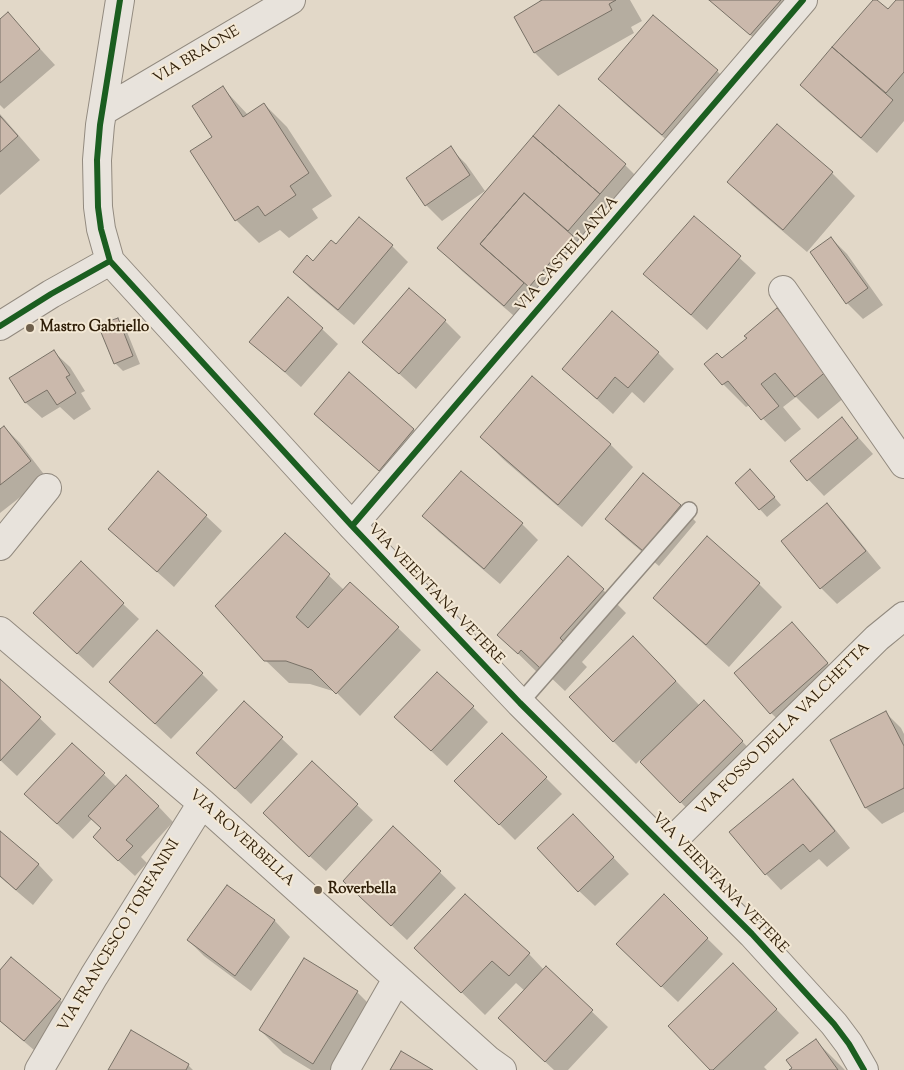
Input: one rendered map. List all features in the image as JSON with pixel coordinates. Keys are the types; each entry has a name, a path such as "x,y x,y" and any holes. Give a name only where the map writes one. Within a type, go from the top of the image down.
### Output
{"street":[{"name":"VIA VEIENTANA VETERE","path":"120,0 98,139 96,181 101,228 110,262 352,526 520,703 752,934 817,1004 849,1044 864,1070"},
{"name":"VIA BRAONE","path":"103,111 291,0"},
{"name":"VIA CASTELLANZA","path":"352,526 803,0"},
{"path":"0,326 51,294 110,262"},
{"path":"782,290 904,464"},
{"path":"0,546 48,488"},
{"name":"VIA FOSSO DELLA VALCHETTA","path":"666,847 877,638 904,616"},
{"name":"VIA ROVERBELLA","path":"0,630 202,803 488,1060 502,1070"},
{"name":"VIA FRANCESCO TORFANINI","path":"39,1070 94,976 202,803"},
{"path":"345,1070 397,979"}],"lane":[{"path":"520,703 689,510"}],"building":[{"path":"542,0 616,0 609,4 612,10 534,53 514,17"},
{"path":"709,0 781,0 750,35"},
{"path":"873,0 877,0 888,9 896,0 904,0 904,72 886,93 832,47"},
{"path":"8,12 40,49 0,83 0,19"},
{"path":"653,15 718,70 662,135 598,79"},
{"path":"832,47 893,100 861,138 800,85"},
{"path":"223,86 243,117 264,103 309,173 290,186 296,195 265,216 258,206 235,221 190,151 212,137 192,106"},
{"path":"559,105 626,164 600,194 533,136"},
{"path":"0,116 18,136 0,152"},
{"path":"777,124 833,172 783,230 727,182"},
{"path":"533,136 600,194 568,231 524,193 480,244 524,283 504,306 437,248"},
{"path":"451,146 470,175 425,206 406,178"},
{"path":"524,193 573,236 529,287 480,244"},
{"path":"694,216 741,256 691,315 643,274"},
{"path":"359,217 393,245 338,310 293,272 307,255 313,261 331,240 336,244"},
{"path":"831,237 868,288 846,304 810,252"},
{"path":"409,288 446,320 399,374 362,342"},
{"path":"288,297 323,328 285,372 249,342"},
{"path":"777,308 828,370 795,397 775,373 761,384 779,406 761,420 728,381 722,385 704,364 717,353 722,358 747,338 744,336"},
{"path":"612,311 659,352 628,388 615,377 597,399 562,369"},
{"path":"118,318 133,356 114,364 98,325"},
{"path":"54,350 70,375 66,377 76,393 57,405 47,390 25,403 9,378"},
{"path":"349,372 414,429 379,471 314,414"},
{"path":"532,376 611,444 558,505 480,437"},
{"path":"842,417 858,438 807,481 790,461"},
{"path":"4,426 31,461 0,485 0,429"},
{"path":"750,469 775,497 759,510 735,483"},
{"path":"158,471 207,515 157,572 108,529"},
{"path":"461,471 523,523 484,569 422,516"},
{"path":"643,473 681,505 643,551 605,519"},
{"path":"827,503 866,551 820,589 781,541"},
{"path":"285,533 330,574 296,617 308,628 350,582 399,627 336,694 312,670 286,661 264,661 215,606"},
{"path":"707,536 760,583 706,645 653,598"},
{"path":"568,556 604,589 560,638 565,643 541,669 521,650 518,654 497,635"},
{"path":"81,561 124,603 77,654 33,613"},
{"path":"792,622 828,663 770,714 734,673"},
{"path":"157,630 203,673 155,724 109,682"},
{"path":"633,636 676,681 613,742 569,697"},
{"path":"437,672 474,706 431,751 394,717"},
{"path":"0,679 41,717 0,761"},
{"path":"704,700 743,741 680,803 640,762"},
{"path":"244,701 283,737 235,789 196,753"},
{"path":"886,711 904,746 904,788 865,808 830,740"},
{"path":"502,733 547,777 499,825 454,781"},
{"path":"72,743 105,773 57,824 24,794"},
{"path":"312,761 358,804 309,857 263,813"},
{"path":"126,775 159,806 126,840 133,846 118,861 93,837 101,828 88,816"},
{"path":"793,779 835,831 810,852 803,844 765,875 729,832"},
{"path":"573,814 614,857 578,892 537,848"},
{"path":"393,826 441,871 391,926 343,881"},
{"path":"0,831 39,864 16,890 0,876"},
{"path":"227,885 275,920 235,976 187,940"},
{"path":"465,894 530,953 509,976 492,961 461,993 414,948"},
{"path":"664,894 708,938 661,987 616,944"},
{"path":"11,957 61,999 24,1041 0,1021 0,970"},
{"path":"304,958 358,991 313,1064 259,1030"},
{"path":"733,963 777,1009 713,1070 710,1070 668,1026"},
{"path":"546,966 593,1010 545,1062 498,1018"},
{"path":"131,1030 189,1064 186,1070 108,1070"},
{"path":"816,1039 838,1070 789,1070 792,1068 786,1060"},
{"path":"401,1051 433,1070 390,1070"}],"cycle path":[{"path":"120,0 100,125 97,160 98,207 101,229 110,261 352,526 520,703 752,934 834,1024 849,1044 864,1070"},
{"path":"352,526 803,0"},
{"path":"0,326 51,294 110,261"}],"place":[{"name":"Mastro Gabriello","path":"30,328"},
{"name":"Roverbella","path":"318,890"}]}
